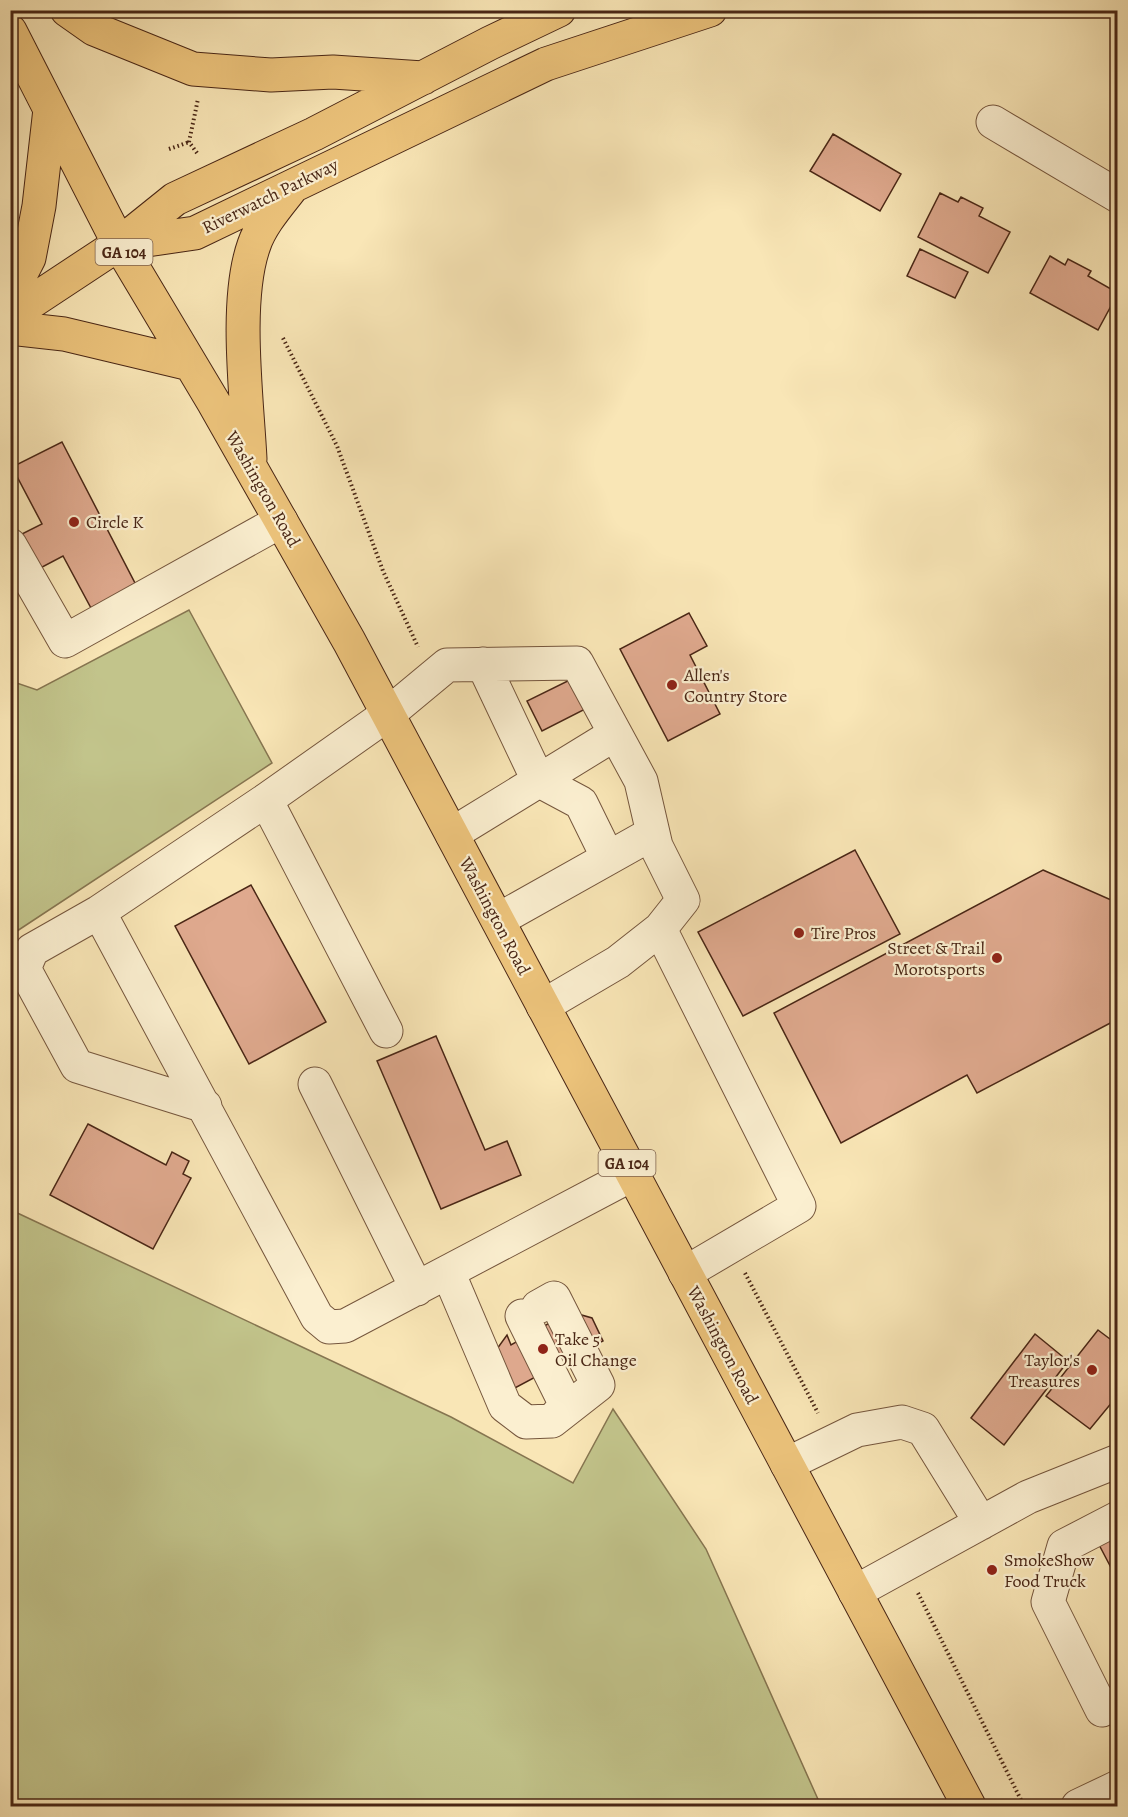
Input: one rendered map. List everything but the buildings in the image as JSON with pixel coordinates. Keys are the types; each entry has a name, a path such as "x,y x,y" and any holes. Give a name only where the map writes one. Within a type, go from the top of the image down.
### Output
{"main road":[{"path":"67,10 94,28 193,69 271,75 333,72 425,78"},
{"name":"Riverwatch Parkway","path":"119,244 175,199 314,134 559,10"},
{"name":"Riverwatch Parkway","path":"119,244 195,233 546,64 710,10"},
{"name":"Washington Road","path":"10,31 119,244 350,641 969,1806"},
{"path":"10,295 29,258 39,206 50,109"},
{"path":"250,467 244,318 247,279 255,242 293,185"},
{"path":"10,316 119,244"},
{"path":"10,328 64,334 190,364"}],"street":[{"path":"993,122 1118,196"},
{"path":"10,544 65,641 281,521"},
{"path":"205,1106 77,1066 26,972 26,964 32,950 99,912 266,800 388,714 447,665 577,663 641,781 656,846 683,900 660,929 618,962 543,1006"},
{"path":"483,664 537,780 581,803 608,858"},
{"path":"452,834 615,734"},
{"path":"266,800 386,1031"},
{"path":"498,920 652,833"},
{"path":"99,912 317,1317 329,1327 345,1326 633,1174"},
{"path":"660,929 799,1206 685,1273"},
{"path":"315,1084 417,1288"},
{"path":"447,1272 476,1341 505,1406 526,1422 552,1421 582,1392 530,1312 476,1341"},
{"path":"787,1464 857,1431 902,1422 923,1430 981,1523"},
{"path":"855,1592 1028,1497 1118,1461"},
{"path":"1118,1518 1064,1546 1048,1602 1102,1710 1118,1702"},
{"path":"1078,1806 1118,1787"}],"path":[{"path":"197,153 189,142 199,98"},
{"path":"169,149 189,142"},
{"path":"283,338 337,446 383,571 433,677"},
{"path":"731,1246 833,1442"},
{"path":"904,1565 1024,1806"}],"green space":[{"path":"189,610 272,763 11,935 11,681 37,690"},
{"path":"11,1210 451,1417 573,1483 613,1409 706,1549 821,1806 11,1806"}],"place":[{"name":"Circle K","path":"74,522"},
{"name":"Allen's Country Store","path":"672,685"},
{"name":"Tire Pros","path":"799,933"},
{"name":"Street & Trail Morotsports","path":"997,958"},
{"name":"Take 5 Oil Change","path":"543,1349"},
{"name":"Taylor's Treasures","path":"1092,1370"},
{"name":"SmokeShow Food Truck","path":"992,1570"}]}
